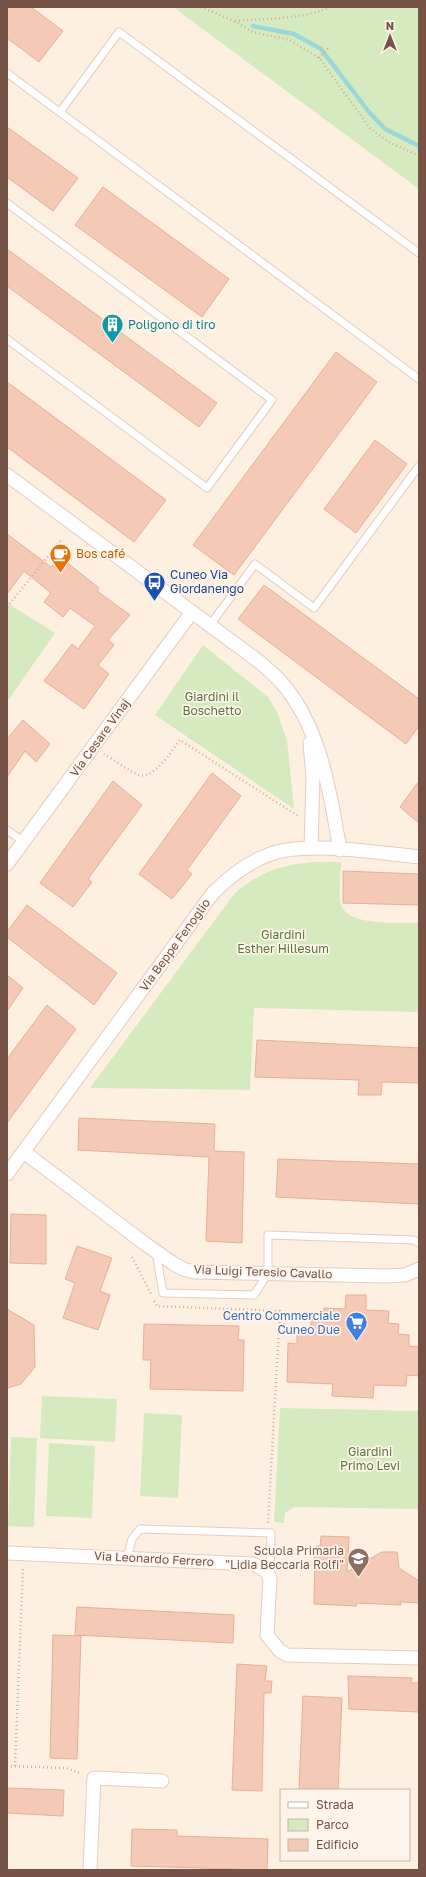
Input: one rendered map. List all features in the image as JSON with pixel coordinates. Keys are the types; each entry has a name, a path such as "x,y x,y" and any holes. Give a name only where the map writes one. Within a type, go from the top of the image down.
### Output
{"street":[{"path":"7,475 261,663 281,682 297,704 308,726 322,763 332,800 340,850"},
{"name":"Via Cesare Vinaj","path":"7,864 192,612"},
{"path":"308,726 313,778 312,848"},
{"name":"Via Beppe Fenoglio","path":"7,1174 213,893 230,877 268,854 285,850 312,848 419,857"},
{"name":"Via Luigi Teresio Cavallo","path":"24,1152 156,1251 183,1269 195,1272 386,1276 405,1275 419,1268"},
{"name":"Via Leonardo Ferrero","path":"7,1553 254,1564 265,1570 270,1578"},
{"path":"270,1578 267,1635 279,1650 287,1654 419,1658"},
{"path":"90,1870 94,1778 162,1781"}],"lane":[{"path":"60,112 119,32 419,253"},
{"path":"7,73 419,378"},
{"path":"7,203 272,400 207,488 7,339"},
{"path":"210,625 255,564 314,608 419,466"},
{"path":"7,830 24,842"},
{"path":"156,1251 163,1293 254,1295 268,1273 268,1235 414,1240 419,1243"},
{"path":"127,1558 132,1540 140,1529 271,1533 270,1578"}],"path":[{"path":"201,7 234,21 253,32 290,40 319,58 370,128 387,141 419,156"},
{"path":"234,21 279,19 304,15 331,7"},
{"path":"319,58 329,47"},
{"path":"7,607 62,539"},
{"path":"93,747 140,775 149,775 157,769 180,740 312,825"},
{"path":"132,1257 157,1306 280,1311 268,1526"},
{"path":"15,1766 23,1554"},
{"path":"7,1766 66,1768 94,1778"}],"green space":[{"path":"173,7 419,7 419,189"},
{"path":"7,603 55,633 7,702"},
{"name":"Giardini il Boschetto","path":"203,645 268,697 277,712 287,740 294,809 155,715"},
{"name":"Giardini Esther Hillesum","path":"314,862 341,862 340,901 346,912 354,917 376,922 419,923 419,1012 254,1008 250,1090 90,1088 235,893 254,879 272,870 291,865"},
{"path":"42,1396 117,1399 115,1442 40,1438"},
{"name":"Giardini Primo Levi","path":"280,1408 419,1411 419,1509 294,1507 285,1513 284,1523 274,1522"},
{"path":"144,1413 182,1415 178,1498 140,1496"},
{"path":"11,1437 37,1438 34,1527 8,1526"},
{"path":"49,1443 95,1446 92,1518 46,1516"}],"building":[{"path":"7,7 31,7 63,31 39,62 7,38"},
{"path":"7,127 78,178 53,211 7,177"},
{"path":"103,187 229,279 202,317 75,225"},
{"name":"Poligono di tiro","path":"7,249 217,403 199,427 7,286"},
{"path":"336,352 377,382 234,575 193,545"},
{"path":"7,382 166,500 134,542 7,447"},
{"path":"375,440 407,464 356,533 324,509"},
{"path":"7,534 51,567 60,557 99,588 97,591 130,615 108,640 114,645 98,665 109,674 84,709 44,681 72,644 78,649 95,626 70,608 63,617 44,602 51,593 24,571 7,594"},
{"path":"264,585 419,699 419,726 406,744 238,619"},
{"path":"23,720 50,744 36,762 25,751 7,777 7,739"},
{"path":"212,773 241,796 187,870 192,874 172,899 139,874"},
{"path":"113,781 142,805 88,879 92,882 73,907 40,883"},
{"path":"419,781 419,823 400,807"},
{"path":"343,871 419,874 419,905 343,903"},
{"path":"27,905 117,973 94,1005 7,937 7,932"},
{"path":"7,975 23,988 7,1011"},
{"path":"47,1005 76,1029 7,1123 7,1059"},
{"path":"257,1040 419,1048 419,1083 382,1082 381,1095 358,1095 359,1080 255,1077"},
{"path":"79,1118 215,1124 214,1151 244,1152 242,1243 206,1241 209,1157 78,1150"},
{"path":"278,1159 419,1164 419,1204 276,1197"},
{"path":"11,1214 46,1215 46,1264 10,1263"},
{"path":"77,1246 112,1258 100,1291 110,1295 98,1330 63,1318 75,1283 65,1279"},
{"path":"346,1295 366,1295 366,1310 389,1311 388,1323 399,1324 398,1334 409,1335 409,1346 419,1347 419,1376 407,1375 406,1386 374,1385 373,1398 332,1396 333,1384 287,1382 288,1343 297,1344 297,1331 311,1332 311,1319 323,1320 324,1308 345,1309"},
{"path":"7,1309 34,1325 35,1367 21,1384 7,1388"},
{"path":"144,1324 239,1326 238,1340 244,1340 243,1391 150,1389 151,1360 143,1360"},
{"path":"321,1536 349,1537 347,1572 382,1552 397,1552 399,1568 419,1581 419,1603 400,1602 401,1605 357,1603 356,1606 314,1604 315,1546 320,1546"},
{"path":"77,1607 234,1615 233,1643 75,1635"},
{"path":"53,1635 81,1636 77,1759 50,1758"},
{"path":"237,1664 267,1666 265,1681 272,1681 271,1693 264,1693 262,1791 232,1790"},
{"path":"348,1676 412,1678 411,1683 419,1683 419,1712 349,1709"},
{"path":"303,1696 342,1698 338,1789 299,1789"},
{"path":"7,1788 64,1790 63,1816 7,1813"},
{"path":"132,1829 177,1830 177,1836 268,1839 267,1870 131,1866"}],"waterway":[{"path":"253,26 294,34 321,49 369,112 385,129 419,146"}],"place":[{"name":"Poligono di tiro","path":"112,344"},
{"name":"Bos café","path":"61,574"},
{"name":"Cuneo Via Giordanengo","path":"154,602"},
{"name":"Centro Commerciale Cuneo Due","path":"356,1342"},
{"name":"Scuola Primaria \"Lidia Beccaria Rolfi\"","path":"359,1578"}]}
